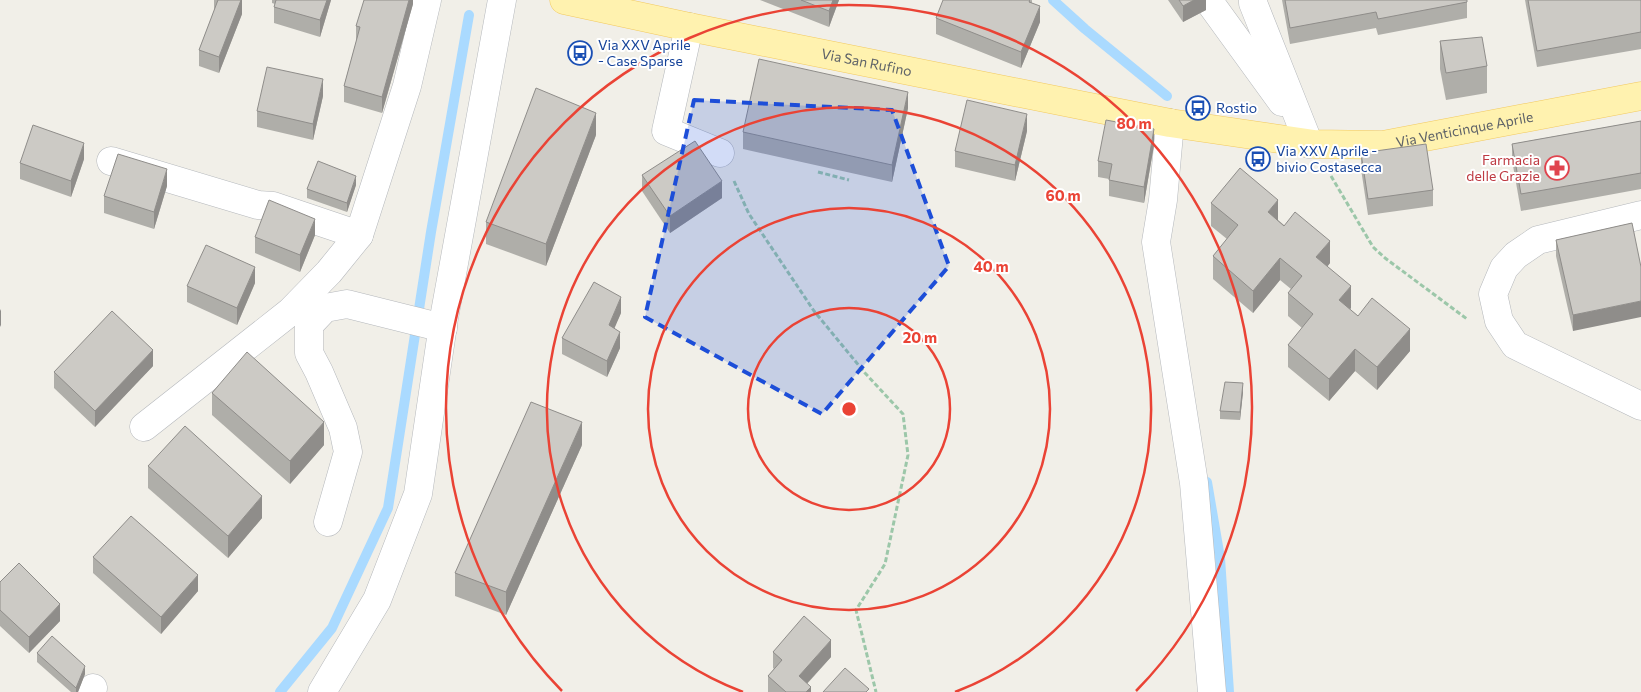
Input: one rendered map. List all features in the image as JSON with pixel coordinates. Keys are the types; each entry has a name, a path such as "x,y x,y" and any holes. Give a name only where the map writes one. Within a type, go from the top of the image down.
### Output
{"main road":[{"name":"Via San Rufino","path":"564,0 689,28 1170,122"},
{"name":"Via Venticinque Aprile","path":"1170,122 1309,144 1383,145 1641,96"}],"street":[{"path":"144,427 290,312 330,272 359,235 407,86 427,0"},
{"path":"322,692 378,600 418,494 443,328 502,0"},
{"path":"1208,0 1280,101 1296,113"},
{"path":"1254,0 1253,3 1309,144"},
{"path":"689,28 666,131 720,153"},
{"path":"1170,122 1156,242 1194,483 1212,692"},
{"path":"111,161 258,205 273,206 359,235"},
{"path":"1641,214 1538,240 1516,255 1504,268 1493,294 1499,321 1515,345 1641,406"},
{"path":"328,522 348,452 343,428 309,353 309,325 325,308 347,304 443,328"}],"path":[{"path":"720,153 749,214 814,312 865,374 903,414 908,455 885,564 856,610 876,692"},
{"path":"818,172 849,180"}],"highlighted area":[{"path":"694,100 892,110 949,266 822,414 645,317"}],"building":[{"path":"218,0 241,0 219,57 199,50"},
{"path":"276,0 327,0 320,20 274,7"},
{"path":"364,0 409,0 382,97 344,86 360,27 356,26"},
{"path":"801,0 833,0 829,11"},
{"path":"943,0 1030,0 1029,2 1040,6 1021,52 936,18"},
{"path":"1179,0 1194,0 1183,6"},
{"path":"1285,0 1467,0 1467,2 1378,19 1376,12 1290,28"},
{"path":"1528,0 1641,0 1641,32 1537,51"},
{"path":"1482,37 1487,66 1446,73 1440,41"},
{"path":"759,59 908,92 892,165 743,132"},
{"path":"267,67 323,79 313,124 257,111"},
{"path":"536,88 596,113 546,244 486,222"},
{"path":"967,100 1027,114 1015,165 955,151"},
{"path":"1106,120 1154,129 1144,187 1109,180 1112,164 1098,161"},
{"path":"1641,121 1641,173 1521,194 1512,144"},
{"path":"33,125 84,143 71,181 20,163"},
{"path":"695,141 722,181 670,216 642,175"},
{"path":"1426,144 1433,190 1368,199 1361,153"},
{"path":"118,154 167,169 154,212 104,196"},
{"path":"318,161 356,176 347,203 307,189"},
{"path":"1240,168 1278,200 1268,212 1284,226 1295,212 1330,241 1316,257 1351,286 1339,300 1358,316 1372,298 1410,329 1377,367 1355,349 1329,379 1288,345 1313,314 1288,293 1302,276 1280,258 1253,291 1213,256 1238,225 1211,203"},
{"path":"269,200 315,219 300,255 255,237"},
{"path":"1632,223 1641,267 1641,301 1573,315 1556,240"},
{"path":"206,245 255,267 237,308 187,286"},
{"path":"594,282 621,297 609,325 620,332 607,361 562,338"},
{"path":"112,311 153,350 95,411 54,372"},
{"path":"247,352 324,422 290,461 212,393"},
{"path":"1225,382 1243,383 1240,412 1220,411"},
{"path":"531,402 582,422 506,592 455,573"},
{"path":"185,426 262,496 228,536 148,466"},
{"path":"131,516 198,575 161,617 93,557"},
{"path":"19,563 60,604 29,637 0,610 0,582"},
{"path":"804,616 831,640 799,676 811,687 806,692 786,692 768,676 782,660 773,652"},
{"path":"52,636 85,666 76,688 37,653"},
{"path":"845,668 869,689 866,692 823,692"}],"waterway":[{"path":"1053,0 1085,29 1167,96"},
{"path":"280,692 332,628 388,508 431,232 469,15"},
{"path":"1207,482 1220,558 1229,692"}],"place":[{"name":"Via XXV Aprile - Case Sparse","path":"580,53"},
{"name":"Rostio","path":"1198,108"},
{"name":"Via XXV Aprile - bivio Costasecca","path":"1258,159"},
{"name":"Farmacia delle Grazie","path":"1557,168"}]}
